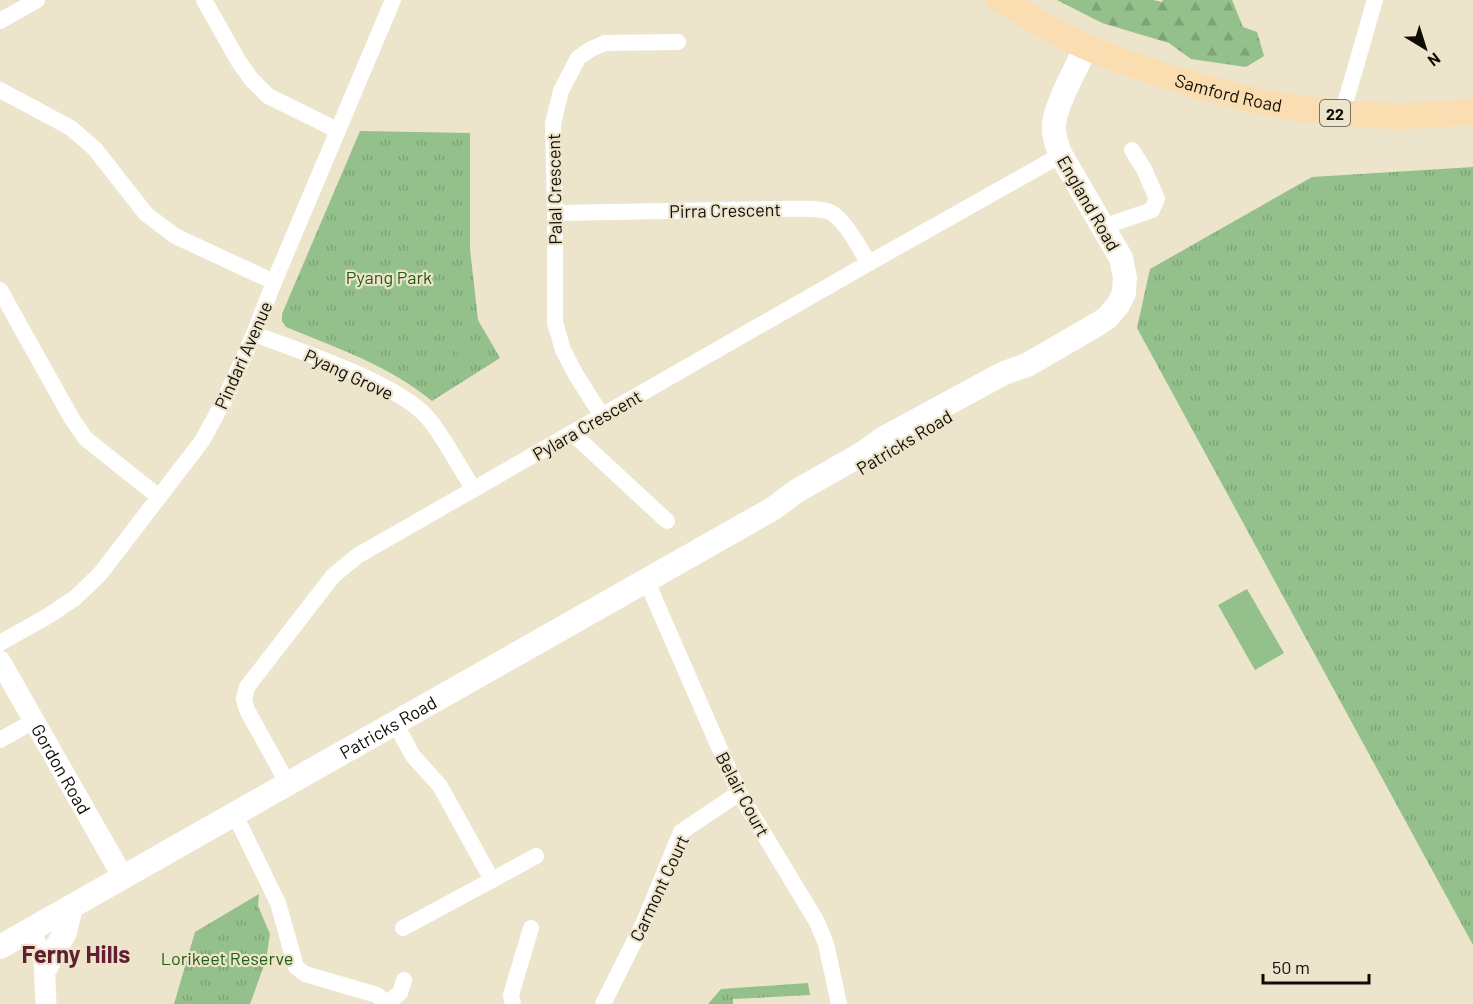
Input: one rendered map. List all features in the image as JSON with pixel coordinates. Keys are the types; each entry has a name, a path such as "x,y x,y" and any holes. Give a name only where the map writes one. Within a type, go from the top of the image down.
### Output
{"main road":[{"name":"Samford Road","path":"1000,0 1049,29 1086,47 1137,67 1199,87 1287,107 1342,114 1405,115 1473,111"},
{"name":"England Road","path":"1086,47 1055,113 1053,126 1061,155 1121,258 1124,269 1124,293"},
{"name":"Patricks Road","path":"16,938 646,582 774,508 795,492 860,455 884,438 1004,373 1027,365 1107,318 1124,293"},
{"path":"45,986 65,932 70,907"}],"street":[{"path":"0,21 37,0"},
{"path":"204,0 239,62 268,96 337,130"},
{"name":"Pindari Avenue","path":"0,643 75,598 100,574 202,441 225,399 254,334 393,0"},
{"path":"1342,114 1376,0"},
{"name":"Palal Crescent","path":"602,416 563,350 555,322 553,123 561,91 578,58 591,49 605,43 678,42"},
{"path":"0,90 70,128 95,149 146,214 175,236 274,282"},
{"path":"1103,226 1152,210 1156,204 1157,199 1144,169 1132,150"},
{"name":"Pylara Crescent","path":"288,784 247,710 244,699 247,687 333,576 357,556 1061,155"},
{"name":"Pirra Crescent","path":"555,213 781,209 832,212 846,228 869,263"},
{"path":"0,290 72,419 86,439 159,497"},
{"name":"Pyang Grove","path":"254,334 378,384 404,399 427,418 473,489"},
{"path":"573,434 667,521"},
{"name":"Belair Court","path":"646,582 739,793 817,922 826,944 839,1004"},
{"name":"Gordon Road","path":"0,661 123,878"},
{"path":"0,740 34,721"},
{"path":"395,723 413,756 440,786 492,880"},
{"name":"Carmont Court","path":"603,1004 644,922 681,832 739,793"},
{"path":"235,814 278,903 296,967 305,974 377,995 387,1003 400,993 404,980"},
{"path":"403,928 536,856"},
{"path":"513,1004 511,995 531,928"},
{"path":"16,938 43,955 45,986"}],"green space":[{"path":"1057,0 1153,0 1162,2 1163,0 1232,0 1243,27 1257,32 1264,56 1246,67 1191,59 1169,43 1102,23"},
{"name":"Pyang Park","path":"360,131 470,133 470,249 478,320 500,358 432,401 381,368 344,350 286,327 282,321 282,314"},
{"path":"1473,167 1473,945 1137,328 1150,269 1312,177"},
{"path":"463,341 469,366 460,367 455,342"},
{"path":"1247,589 1284,653 1255,670 1218,605"},
{"name":"Lorikeet Reserve","path":"259,894 258,906 270,934 266,960 250,1004 174,1004 195,932"},
{"path":"808,983 810,995 733,999 733,1004 708,1004 721,989"}],"district":[{"name":"Ferny Hills","path":"76,953"}]}
